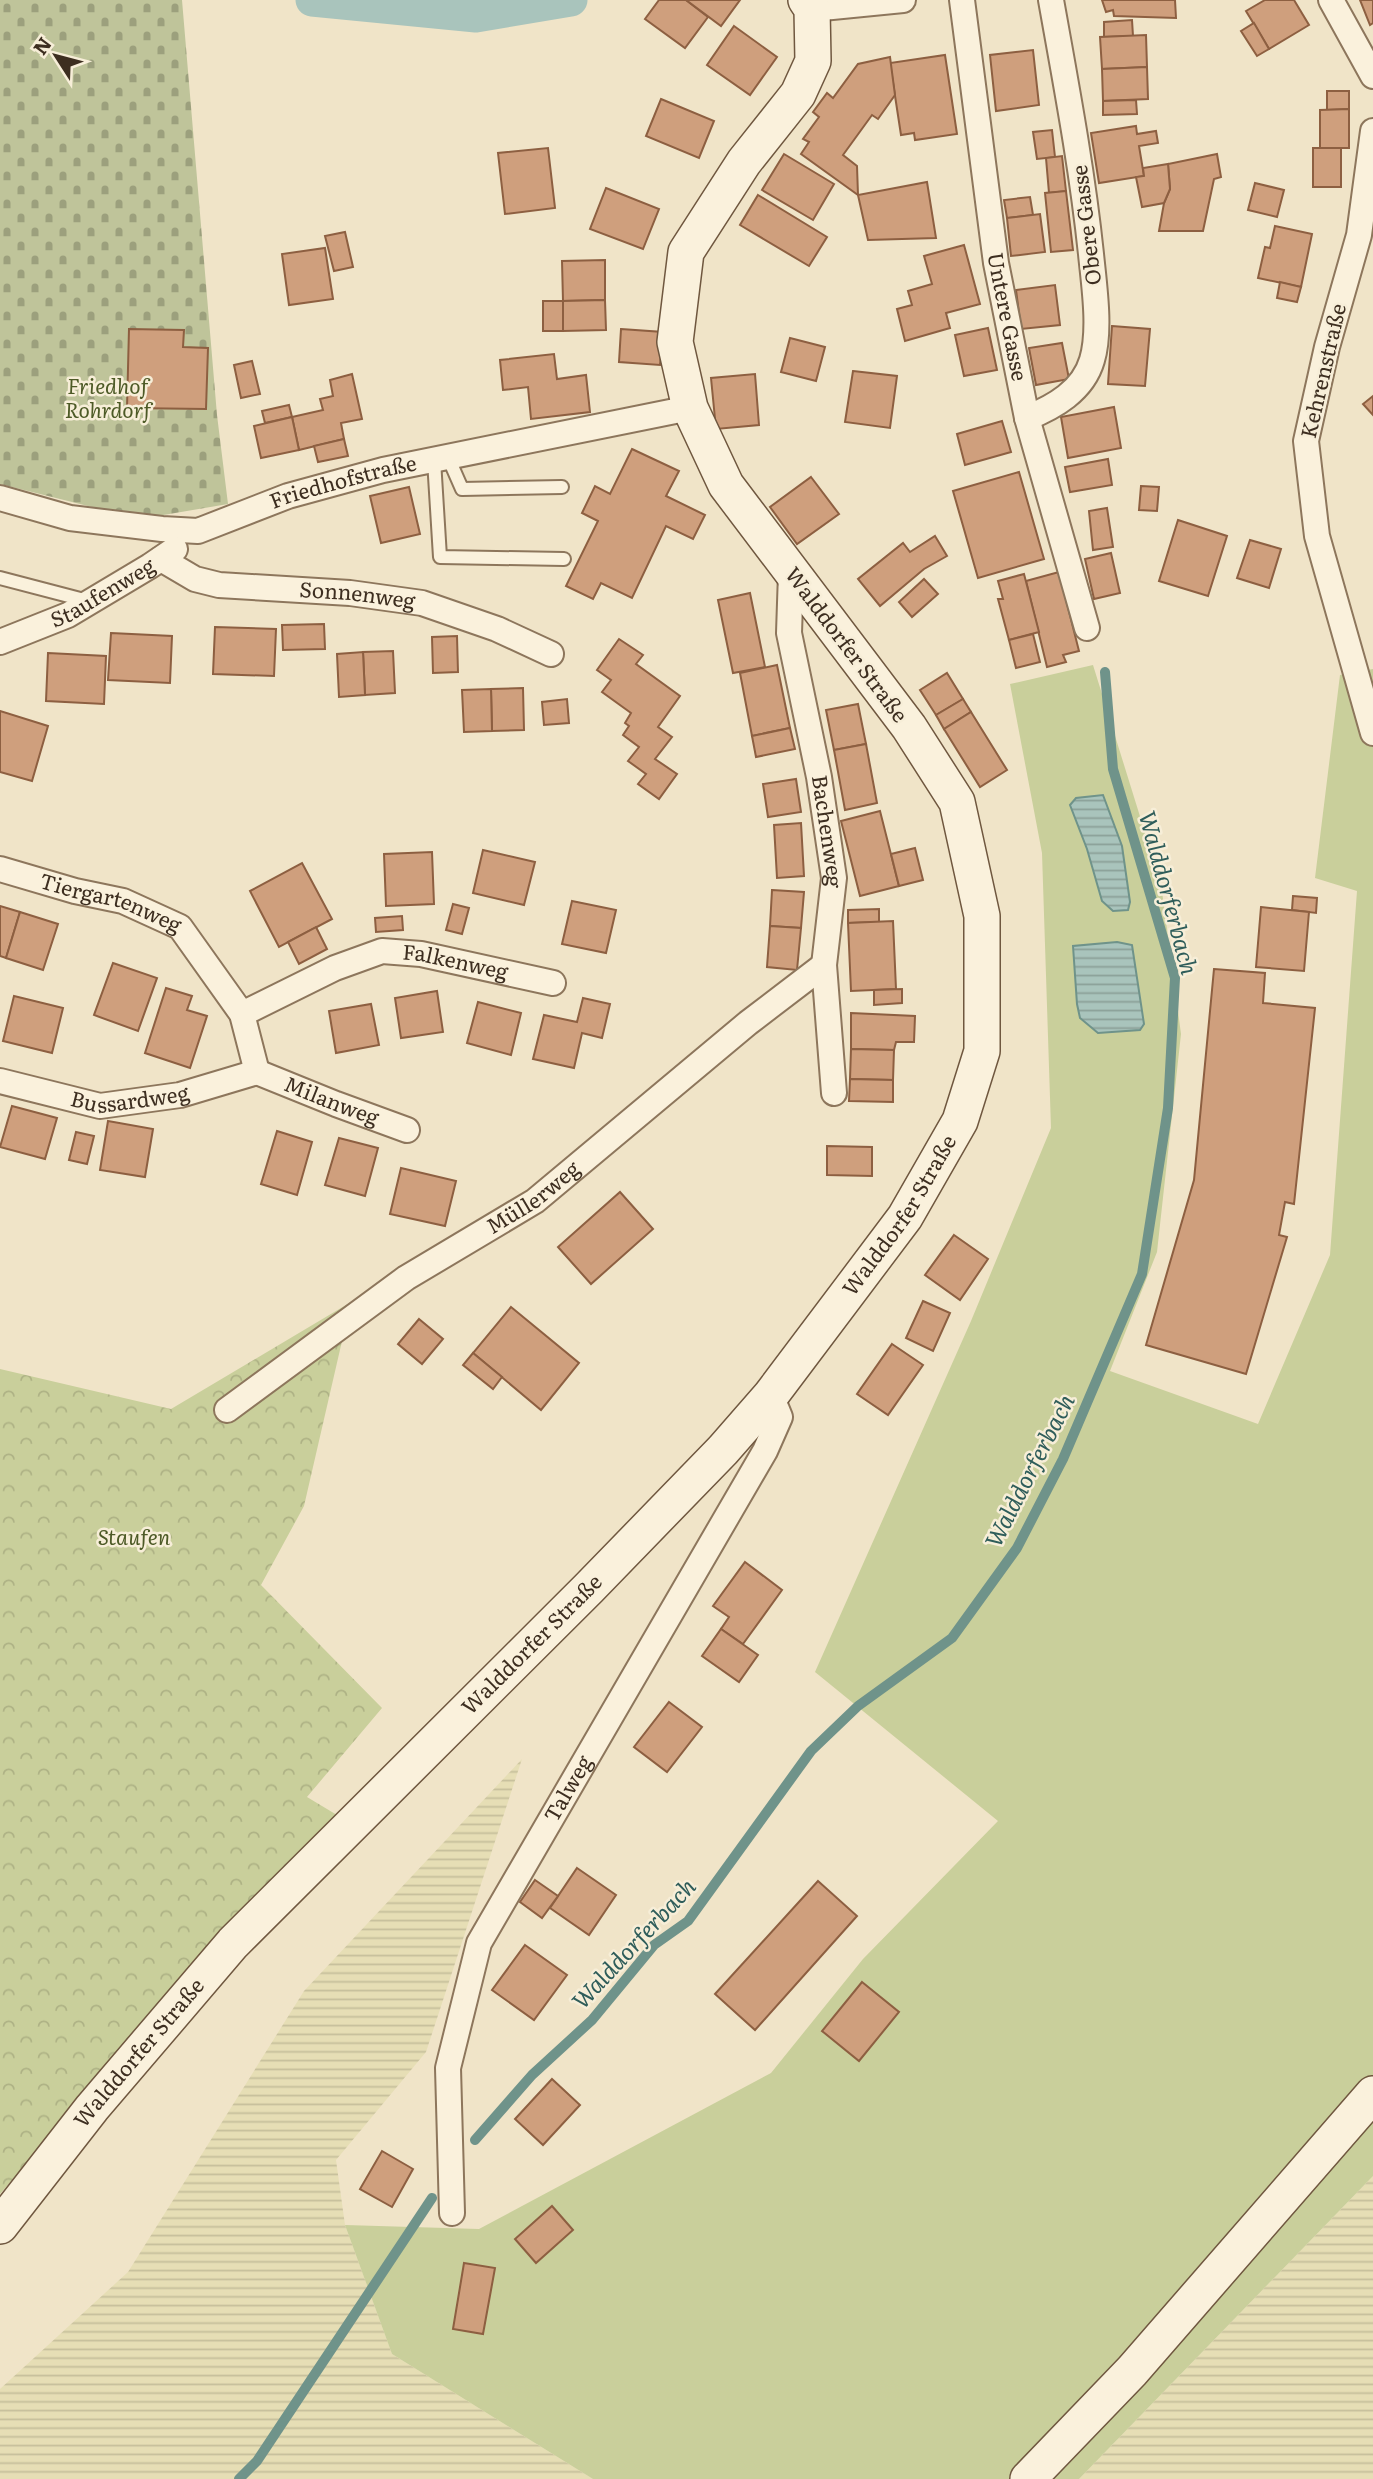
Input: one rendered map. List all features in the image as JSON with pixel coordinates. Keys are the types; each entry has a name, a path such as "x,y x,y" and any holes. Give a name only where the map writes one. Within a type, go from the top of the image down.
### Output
{"street":[{"path":"809,4 902,0"},
{"name":"Untere Gasse","path":"962,0 996,263 1027,418 1087,628"},
{"name":"Obere Gasse","path":"1027,418 1046,410 1075,391 1092,361 1097,310 1086,206 1065,68 1051,0"},
{"path":"1331,0 1373,76"},
{"name":"Walddorfer Straße","path":"0,2227 92,2108 233,1943 608,1568 723,1450 771,1395 905,1217 960,1121 982,1051 982,916 957,802 909,727 726,485 690,408 675,342 686,252 744,162 798,94 813,61 809,4"},
{"name":"Kehrenstraße","path":"1373,131 1359,235 1327,347 1306,441 1317,536 1373,733"},
{"name":"Friedhofstraße","path":"0,498 70,519 198,531 288,496 383,470 690,408"},
{"name":"Staufenweg","path":"0,642 68,615 161,559 198,531"},
{"name":"Sonnenweg","path":"161,559 195,579 219,584 350,593 422,603 497,629 551,654"},
{"name":"Bachenweg","path":"791,573 789,633 818,777 834,878 824,965 834,1093"},
{"name":"Tiergartenweg","path":"0,869 75,891 123,901 180,927 242,1014 257,1072"},
{"name":"Falkenweg","path":"242,1014 335,968 382,951 421,954 554,983"},
{"name":"Müllerweg","path":"227,1410 406,1278 536,1201 738,1032 824,965"},
{"name":"Bussardweg","path":"0,1081 100,1106 180,1095 257,1072"},
{"name":"Milanweg","path":"257,1072 407,1130"},
{"name":"Talweg","path":"452,2213 448,2068 479,1943 765,1451 780,1417 771,1395"},
{"path":"1028,2479 1132,2371 1373,2094"}],"lane":[{"path":"441,459 462,489 562,487"},
{"path":"441,459 440,557 564,559"},
{"path":"0,578 90,602"}],"shaded area":[{"path":"522,1759 426,2052 336,2160 345,2225 392,2354 593,2479 0,2479 0,2389 128,2272 304,1991"},
{"path":"1373,2176 1373,2479 1079,2479"}],"green space":[{"name":"Friedhof Rohrdorf","path":"0,0 182,0 217,415 228,504 140,519 0,484"},
{"path":"1093,665 1161,884 1181,1034 1157,1252 1110,1371 1258,1424 1330,1255 1357,891 1315,878 1340,675 1373,669 1373,2176 1079,2479 593,2479 392,2354 345,2225 479,2229 771,2073 863,1959 998,1821 815,1672 971,1321 1051,1128 1042,853 1010,684"},
{"name":"Staufen","path":"351,1302 304,1506 261,1585 382,1708 307,1797 337,1815 0,2194 0,1369 171,1409"}],"water":[{"path":"1103,795 1122,846 1130,902 1128,910 1113,911 1102,901 1087,849 1070,805 1076,798"},
{"path":"1117,942 1132,945 1144,1024 1140,1030 1098,1033 1080,1018 1073,946"}],"building":[{"path":"659,0 686,0 708,17 685,48 645,19"},
{"path":"686,0 740,0 721,26"},
{"path":"1102,0 1175,0 1176,18 1114,16 1113,10 1106,12"},
{"path":"1265,0 1294,0 1309,25 1269,49 1246,11"},
{"path":"1360,0 1373,0 1373,23 1370,25"},
{"path":"1132,20 1133,36 1104,37 1104,22"},
{"path":"1254,23 1269,49 1257,56 1241,31"},
{"path":"734,26 777,57 750,95 707,65"},
{"path":"1146,35 1147,67 1102,69 1100,37"},
{"path":"1033,50 1039,105 996,111 990,55"},
{"path":"945,55 957,134 915,140 914,133 901,135 890,63"},
{"path":"890,57 895,95 878,119 872,115 843,155 857,166 858,195 801,154 809,142 803,139 819,117 813,112 827,93 833,98 858,64"},
{"path":"1147,67 1148,99 1103,101 1102,69"},
{"path":"1327,91 1349,91 1349,109 1327,110"},
{"path":"661,99 714,121 699,158 646,136"},
{"path":"1136,100 1137,114 1103,115 1103,101"},
{"path":"1349,109 1349,148 1320,148 1320,110"},
{"path":"1136,126 1137,134 1156,131 1158,143 1139,146 1144,176 1099,183 1091,133"},
{"path":"1052,130 1055,157 1037,159 1033,132"},
{"path":"548,148 555,208 505,214 498,153"},
{"path":"1313,148 1341,148 1341,187 1313,187"},
{"path":"784,154 834,184 813,220 762,190"},
{"path":"1217,154 1221,177 1214,179 1203,231 1159,231 1164,203 1170,189 1168,164"},
{"path":"1062,156 1066,191 1049,193 1046,158"},
{"path":"1168,164 1170,189 1164,203 1142,207 1136,177 1144,176 1143,168"},
{"path":"927,182 936,238 868,240 858,195"},
{"path":"1255,183 1284,190 1277,217 1248,210"},
{"path":"606,188 659,209 643,249 590,229"},
{"path":"1066,191 1073,250 1051,252 1045,193"},
{"path":"758,195 827,237 809,266 740,225"},
{"path":"1030,197 1033,215 1007,218 1004,200"},
{"path":"1040,214 1045,252 1011,256 1007,218"},
{"path":"1275,226 1312,234 1301,287 1258,278 1265,247 1270,248"},
{"path":"345,232 353,267 334,271 325,236"},
{"path":"964,245 980,304 946,313 950,328 905,341 897,309 912,305 908,291 932,284 924,256"},
{"path":"325,248 333,299 289,305 282,254"},
{"path":"605,260 605,300 563,301 562,261"},
{"path":"1280,282 1301,287 1297,302 1277,298"},
{"path":"1055,285 1060,325 1021,329 1016,290"},
{"path":"605,300 606,330 563,331 563,301"},
{"path":"543,301 563,301 563,331 543,331"},
{"path":"1112,326 1150,329 1145,386 1108,384"},
{"path":"988,328 997,370 964,376 955,335"},
{"path":"129,329 184,330 183,347 208,348 206,409 127,408"},
{"path":"621,329 663,332 660,365 619,362"},
{"path":"790,338 825,347 816,381 781,372"},
{"path":"1062,343 1069,379 1036,385 1029,348"},
{"path":"554,354 557,379 586,375 590,412 531,419 528,387 503,390 500,360"},
{"path":"252,361 260,394 241,398 234,365"},
{"path":"853,371 897,376 890,428 845,422"},
{"path":"352,374 362,419 341,423 344,439 299,450 292,417 323,410 320,399 333,396 330,380"},
{"path":"755,374 759,425 716,429 711,378"},
{"path":"1373,396 1373,415 1363,404"},
{"path":"289,405 292,417 265,423 262,411"},
{"path":"1114,407 1121,448 1068,458 1061,417"},
{"path":"292,417 299,450 261,458 254,426"},
{"path":"1002,421 1011,452 965,465 957,434"},
{"path":"344,439 348,456 318,462 314,446"},
{"path":"632,449 679,471 666,496 705,515 693,539 666,526 632,598 601,583 593,599 566,586 598,521 582,513 595,486 610,494"},
{"path":"1108,459 1112,485 1070,492 1065,467"},
{"path":"1019,472 1044,559 978,578 953,491"},
{"path":"811,477 839,514 797,544 770,507"},
{"path":"1141,486 1159,487 1157,511 1139,510"},
{"path":"409,487 420,534 381,543 370,496"},
{"path":"1107,508 1113,547 1093,550 1089,511"},
{"path":"1178,520 1227,536 1208,596 1159,581"},
{"path":"935,536 947,556 924,569 880,606 858,579 903,543 910,552"},
{"path":"1250,540 1281,549 1269,588 1237,578"},
{"path":"1111,553 1120,593 1094,599 1085,559"},
{"path":"1059,572 1079,651 1063,655 1066,662 1047,667 1026,581"},
{"path":"1024,574 1039,632 1009,640 998,599 1003,599 998,581"},
{"path":"924,579 938,594 912,617 899,602"},
{"path":"750,593 765,667 733,673 718,600"},
{"path":"324,624 325,649 283,650 282,625"},
{"path":"215,627 276,629 274,676 213,674"},
{"path":"111,633 172,636 170,683 108,680"},
{"path":"1033,634 1040,662 1016,668 1009,640"},
{"path":"457,636 458,672 433,673 432,637"},
{"path":"619,639 643,655 636,664 680,696 658,727 672,737 655,759 677,774 659,799 638,784 646,774 628,761 639,747 623,735 629,726 625,723 631,713 602,692 611,680 597,670"},
{"path":"393,651 395,693 365,695 363,652"},
{"path":"363,652 365,695 339,697 337,654"},
{"path":"48,653 106,656 104,704 46,701"},
{"path":"777,665 790,728 752,736 740,673"},
{"path":"947,673 963,699 936,715 920,690"},
{"path":"523,688 524,730 492,731 491,689"},
{"path":"491,689 492,731 464,732 462,690"},
{"path":"567,699 569,723 544,725 542,702"},
{"path":"963,699 971,712 944,729 936,715"},
{"path":"858,704 866,744 834,750 826,710"},
{"path":"0,711 48,726 32,781 0,772"},
{"path":"971,712 1007,770 980,787 944,729"},
{"path":"790,728 795,749 756,757 752,736"},
{"path":"866,744 877,803 845,810 834,750"},
{"path":"796,779 801,812 768,817 763,784"},
{"path":"880,811 899,886 860,896 841,821"},
{"path":"801,823 804,876 777,878 774,825"},
{"path":"915,848 923,880 899,886 891,854"},
{"path":"483,850 535,862 524,905 473,893"},
{"path":"432,852 434,904 386,906 384,854"},
{"path":"302,863 332,919 279,947 250,891"},
{"path":"772,890 804,892 801,928 770,926"},
{"path":"1293,896 1317,898 1316,913 1292,910"},
{"path":"572,901 616,910 606,953 562,944"},
{"path":"453,904 469,908 462,934 446,930"},
{"path":"0,906 20,912 6,958 0,956"},
{"path":"1261,907 1309,912 1304,971 1256,967"},
{"path":"879,909 879,922 848,923 848,910"},
{"path":"20,912 58,924 43,970 6,958"},
{"path":"402,916 403,930 376,932 375,918"},
{"path":"893,921 896,989 851,991 848,923"},
{"path":"770,926 801,928 797,970 767,967"},
{"path":"316,927 327,949 299,964 288,942"},
{"path":"113,963 157,978 138,1031 94,1015"},
{"path":"1214,969 1265,973 1263,1003 1315,1008 1294,1204 1285,1202 1279,1235 1287,1237 1246,1374 1146,1345 1194,1180"},
{"path":"166,988 192,996 187,1010 207,1016 190,1068 145,1053"},
{"path":"902,989 902,1003 874,1005 874,990"},
{"path":"437,991 443,1032 401,1038 395,998"},
{"path":"14,996 63,1008 52,1053 3,1041"},
{"path":"583,998 610,1004 602,1038 582,1033 574,1068 533,1059 544,1015 577,1022"},
{"path":"478,1002 521,1013 511,1055 467,1043"},
{"path":"371,1004 379,1045 336,1053 329,1011"},
{"path":"851,1013 915,1016 914,1042 896,1042 894,1050 851,1049"},
{"path":"851,1049 894,1050 893,1080 850,1079"},
{"path":"850,1079 893,1080 893,1102 849,1101"},
{"path":"12,1106 57,1118 45,1159 0,1147"},
{"path":"108,1121 153,1129 145,1177 100,1170"},
{"path":"277,1131 312,1142 297,1195 261,1184"},
{"path":"76,1132 94,1136 87,1164 69,1160"},
{"path":"339,1138 378,1148 365,1196 325,1185"},
{"path":"827,1146 872,1147 872,1176 827,1175"},
{"path":"401,1168 456,1181 445,1226 390,1214"},
{"path":"620,1192 653,1229 591,1284 558,1247"},
{"path":"954,1235 988,1259 960,1300 925,1275"},
{"path":"923,1301 950,1313 933,1351 906,1338"},
{"path":"511,1307 579,1363 541,1410 473,1353"},
{"path":"419,1319 443,1339 422,1364 398,1344"},
{"path":"892,1344 923,1365 888,1415 857,1394"},
{"path":"473,1353 502,1377 493,1389 463,1365"},
{"path":"745,1562 782,1590 743,1644 721,1629 729,1617 713,1606"},
{"path":"721,1629 758,1655 739,1682 702,1656"},
{"path":"669,1702 702,1727 667,1772 634,1747"},
{"path":"577,1868 616,1895 589,1935 550,1908"},
{"path":"535,1880 558,1896 542,1918 520,1902"},
{"path":"818,1881 857,1916 755,2030 715,1994"},
{"path":"525,1945 567,1975 534,2020 492,1990"},
{"path":"862,1982 899,2012 859,2061 822,2031"},
{"path":"552,2079 580,2105 543,2145 515,2119"},
{"path":"382,2151 413,2169 392,2207 360,2189"},
{"path":"552,2206 573,2230 536,2263 515,2239"},
{"path":"464,2263 495,2268 483,2334 453,2329"}],"waterway":[{"path":"312,0 476,16 571,0"},
{"name":"Walddorferbach","path":"475,2140 532,2075 592,2020 654,1945 688,1921 811,1751 858,1706 952,1638 1017,1548 1063,1459 1142,1274 1168,1108 1175,978 1113,769 1105,672"},
{"name":"Walddorferbach","path":"239,2479 257,2461 432,2198"}]}
